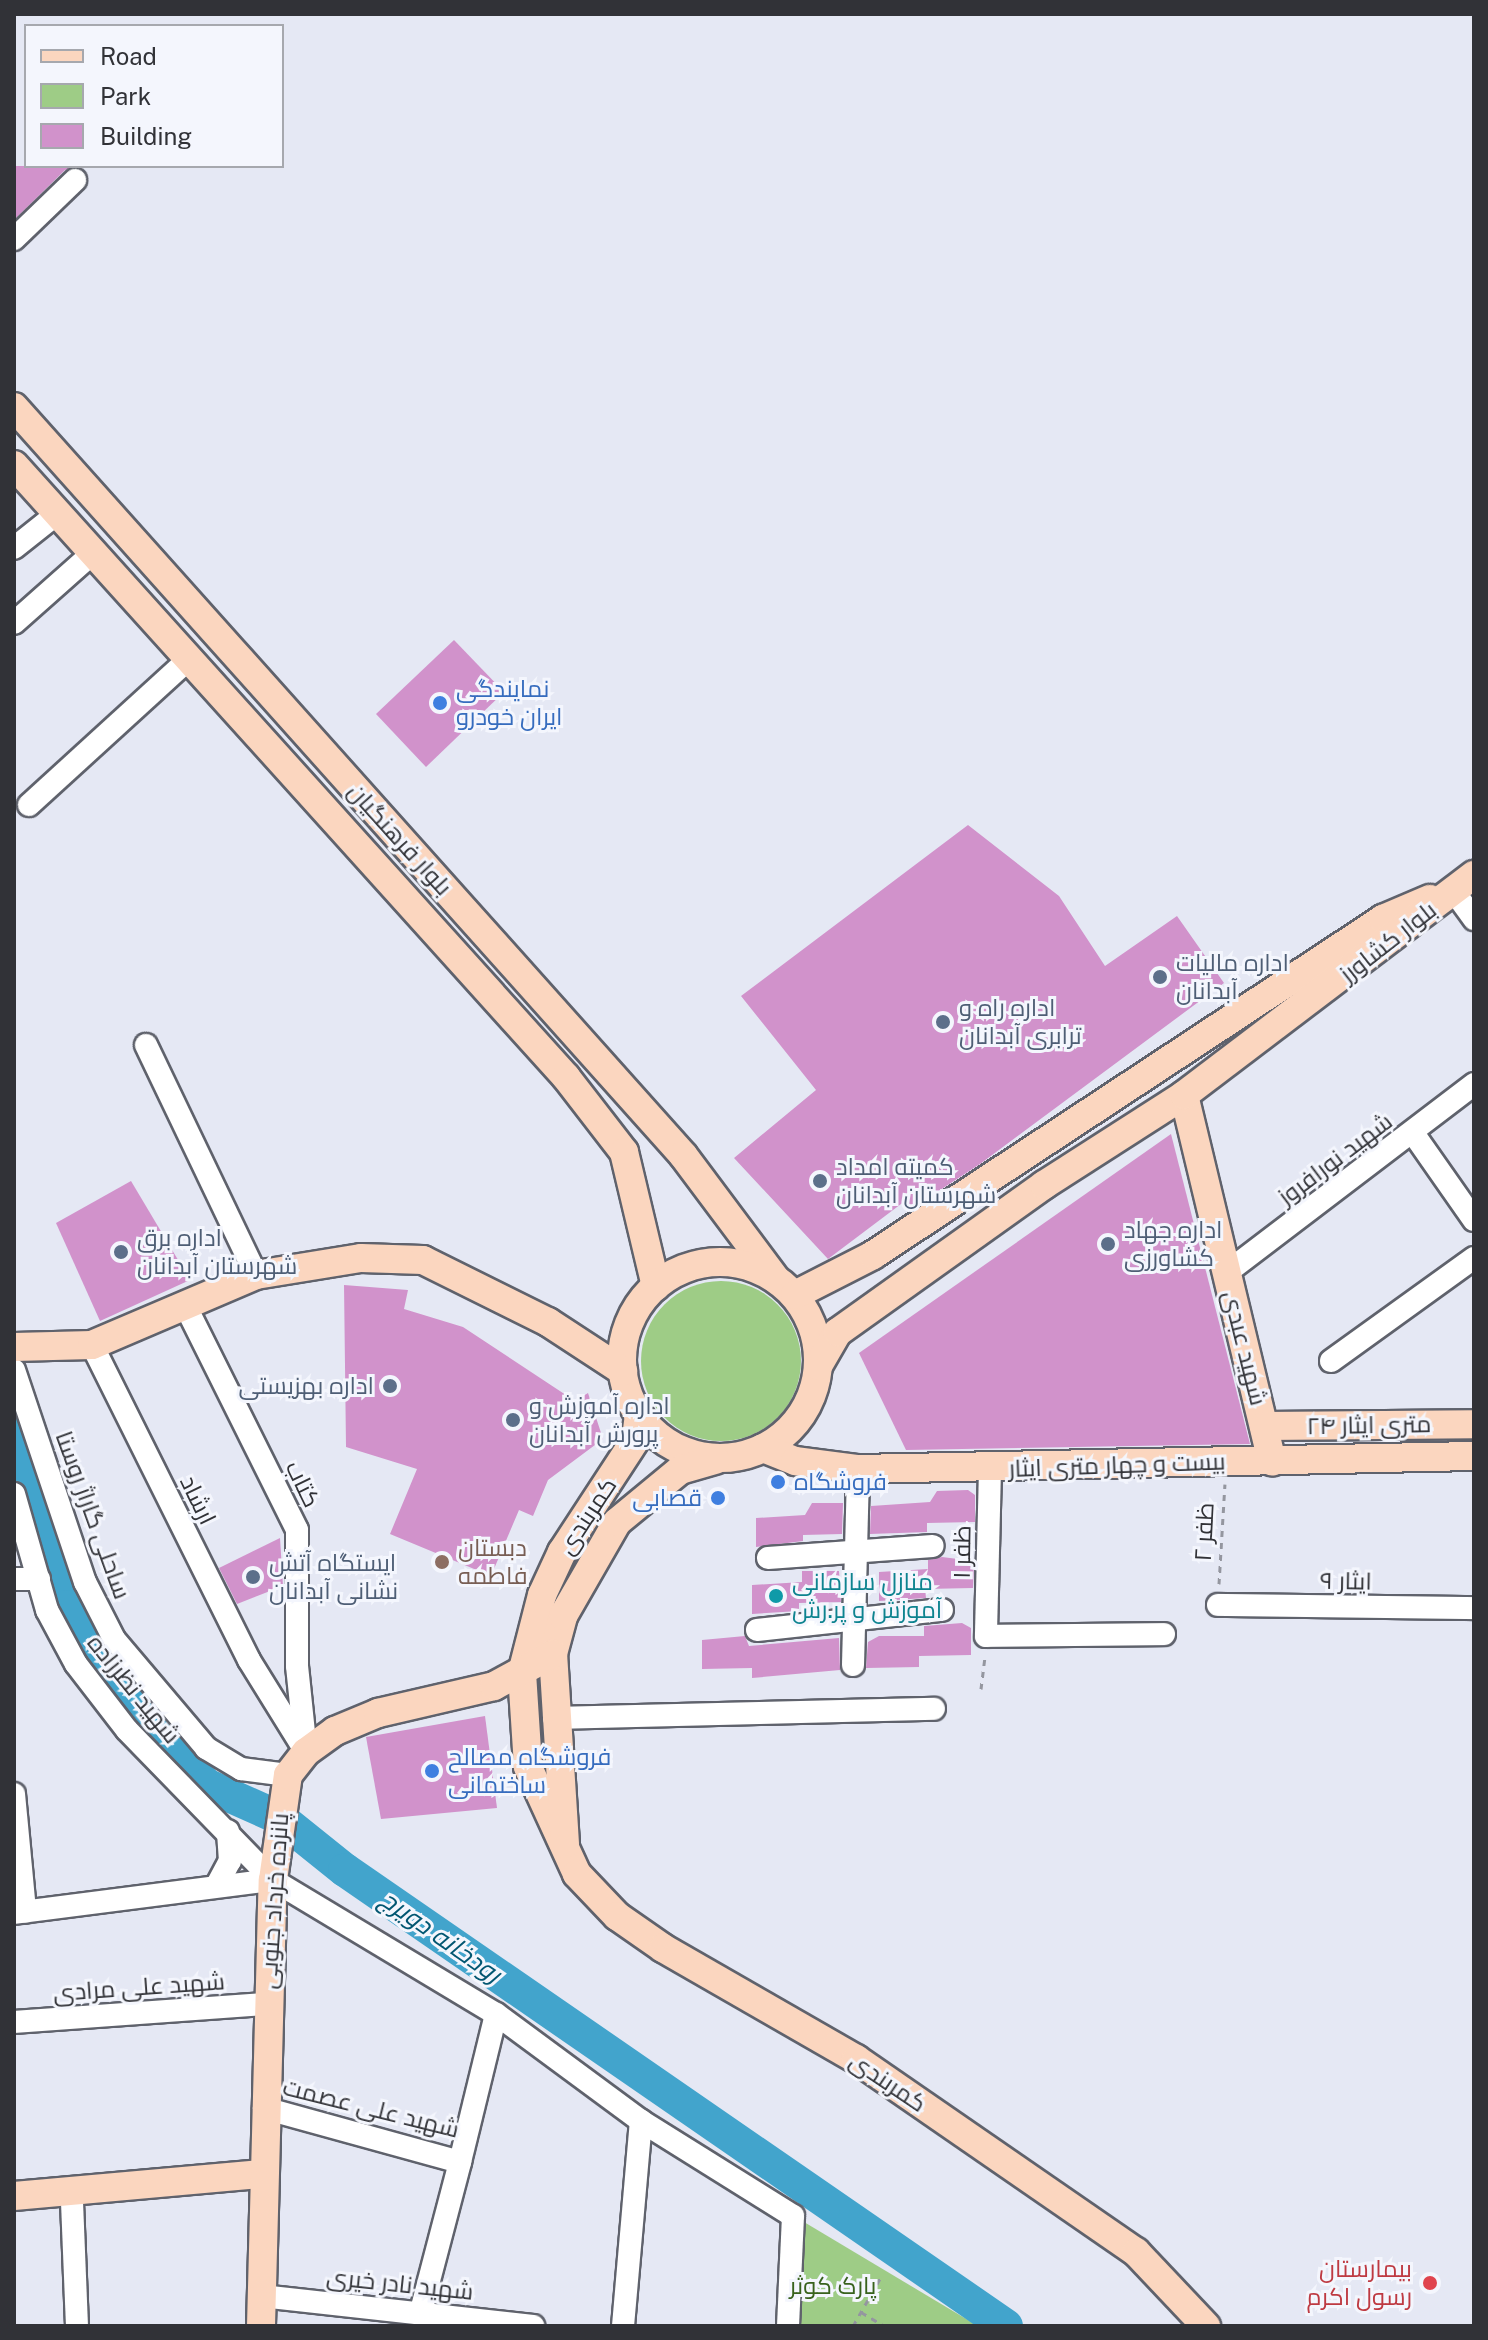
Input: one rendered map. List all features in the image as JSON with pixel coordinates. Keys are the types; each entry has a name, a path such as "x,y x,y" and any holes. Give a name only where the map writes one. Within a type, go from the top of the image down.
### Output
{"main road":[{"name":"بلوار فرهنگیان","path":"14,407 683,1155 785,1287"},
{"name":"بلوار فرهنگیان","path":"14,465 566,1077 624,1152 656,1286"},
{"path":"186,654 209,626"},
{"name":"بلوار کشاورز","path":"785,1287 848,1271 1383,919 1464,882"},
{"name":"بلوار کشاورز","path":"818,1366 838,1332 1044,1185 1184,1095 1464,882"},
{"name":"شهید عبدی","path":"1184,1095 1272,1462"},
{"path":"1013,1160 1009,1182 1015,1190 1044,1185"},
{"path":"972,1187 988,1185 998,1193 995,1220"},
{"path":"14,1347 92,1345 256,1275 361,1258 423,1260 548,1322 623,1371"},
{"path":"727,1262 785,1287 809,1317 818,1366 802,1415 763,1448 727,1457 677,1447 639,1414 623,1371 629,1325 656,1286 677,1272 727,1262"},
{"name":"کمربندی","path":"639,1414 636,1439 562,1552 542,1595 522,1673 528,1767 577,1874 617,1916 856,2059 1136,2252 1206,2326"},
{"name":"۲۴ متری ایثار","path":"1264,1426 1474,1424"},
{"name":"بیست و چهار متری ایثار","path":"763,1448 795,1461 858,1469 990,1469 1226,1460 1272,1462 1474,1456"},
{"name":"کمربندی","path":"565,1849 554,1718 553,1654 563,1616 617,1522 680,1470 727,1457"},
{"path":"284,1787 306,1752 378,1713 522,1673 553,1654"},
{"name":"پانزده خرداد جنوبی","path":"261,2326 267,2004 273,1880 284,1787"},
{"path":"14,2196 262,2181"},
{"path":"14,2207 262,2181"}],"street":[{"path":"14,239 75,180"},
{"path":"14,548 58,513"},
{"path":"14,623 94,552"},
{"path":"29,805 186,654"},
{"path":"1464,882 1474,919"},
{"path":"146,1045 256,1275"},
{"name":"شهید نورافروز","path":"1226,1273 1474,1084"},
{"path":"1413,1133 1474,1220"},
{"path":"1331,1361 1474,1258"},
{"name":"کتاب","path":"185,1305 297,1530 297,1666 306,1752"},
{"name":"ارشاد","path":"92,1345 258,1677 306,1752"},
{"name":"ساحلی گاراژ روستا","path":"14,1370 85,1582 114,1639 206,1748 241,1769 284,1787"},
{"path":"853,1665 858,1469"},
{"name":"ظفر ۱","path":"986,1636 990,1469"},
{"name":"شهید نظرزاده","path":"14,1494 47,1610 76,1664 127,1730 273,1880 496,2014 641,2121 793,2216 788,2326"},
{"path":"768,1558 933,1546"},
{"path":"14,1579 39,1579"},
{"name":"ایثار ۹","path":"1218,1605 1474,1608"},
{"path":"757,1630 854,1622 942,1610"},
{"path":"986,1636 1164,1634"},
{"path":"258,1677 297,1666"},
{"path":"554,1718 934,1709"},
{"path":"14,1794 20,1912 273,1880"},
{"path":"217,1885 230,1861 228,1831"},
{"name":"شهید علی مرادی","path":"14,2022 267,2004"},
{"name":"شهید علی عصمت","path":"264,2108 460,2162 496,2014"},
{"path":"623,2326 641,2121"},
{"path":"421,2311 460,2162"},
{"path":"72,2202 77,2326"},
{"name":"شهید نادر خیری","path":"261,2296 421,2311 533,2326"}],"path":[{"name":"ظفر ۲","path":"1218,1605 1226,1460"},
{"path":"981,1689 986,1636"},
{"path":"853,2326 881,2277"},
{"path":"861,2312 882,2325"}],"green space":[{"path":"721,1281 752,1287 778,1304 795,1330 801,1361 795,1392 778,1418 752,1435 721,1441 690,1435 664,1418 647,1392 641,1361 647,1330 664,1304 690,1287"},
{"name":"پارک کوثر","path":"799,2219 978,2326 790,2326"}],"building":[{"path":"14,166 72,168 65,170 14,220"},
{"name":"نمایندگی ایران خودرو","path":"454,640 504,692 426,767 376,714"},
{"name":"اداره راه و ترابری آبدانان","path":"968,825 1059,896 1105,966 1177,916 1224,983 980,1164 911,1209 905,1201 828,1259 734,1158 816,1090 741,996"},
{"name":"اداره جهاد کشاورزی","path":"1171,1134 1250,1444 906,1450 859,1353"},
{"name":"اداره برق شهرستان آبدانان","path":"131,1181 190,1280 100,1321 56,1223"},
{"path":"344,1285 408,1290 404,1309 463,1327 575,1401 588,1393 603,1439 548,1480 533,1516 519,1510 491,1576 390,1534 417,1469 346,1447"},
{"path":"968,1490 975,1495 975,1522 927,1523 927,1532 870,1534 871,1506 930,1502 937,1491"},
{"path":"812,1503 843,1503 842,1534 803,1535 803,1541 756,1547 756,1518 805,1515"},
{"name":"ایستگاه آتش نشانی آبدانان","path":"280,1538 283,1586 237,1604 219,1568"},
{"path":"942,1557 974,1561 973,1588 925,1589 926,1598 879,1601 879,1572 928,1569 928,1560"},
{"path":"802,1571 839,1571 841,1602 799,1603 799,1611 752,1614 752,1585 802,1582"},
{"path":"962,1623 971,1628 971,1655 919,1656 919,1667 866,1668 868,1642 879,1636 924,1636 924,1626"},
{"path":"745,1636 749,1646 839,1638 840,1670 752,1678 752,1668 702,1669 702,1640"},
{"name":"فروشگاه مصالح ساختمانی","path":"485,1716 497,1808 381,1819 366,1737"}],"waterway":[{"name":"رودخانه دویرج","path":"14,1435 67,1607 136,1708 206,1785 280,1818 345,1870 1006,2326"}],"place":[{"name":"نمایندگی ایران خودرو","path":"440,703"},
{"name":"اداره مالیات آبدانان","path":"1160,977"},
{"name":"اداره راه و ترابری آبدانان","path":"943,1022"},
{"name":"کمیته امداد شهرستان آبدانان","path":"820,1181"},
{"name":"اداره جهاد کشاورزی","path":"1108,1244"},
{"name":"اداره برق شهرستان آبدانان","path":"121,1252"},
{"name":"اداره بهزیستی","path":"390,1386"},
{"name":"اداره آموزش و پرورش آبدانان","path":"513,1420"},
{"name":"فروشگاه","path":"778,1482"},
{"name":"قصابی","path":"718,1498"},
{"name":"دبستان فاطمه","path":"442,1562"},
{"name":"ایستگاه آتش نشانی آبدانان","path":"253,1577"},
{"name":"منازل سازمانی آموزش و پر.رش","path":"776,1596"},
{"name":"فروشگاه مصالح ساختمانی","path":"432,1771"},
{"name":"بیمارستان رسول اکرم","path":"1430,2283"}]}
